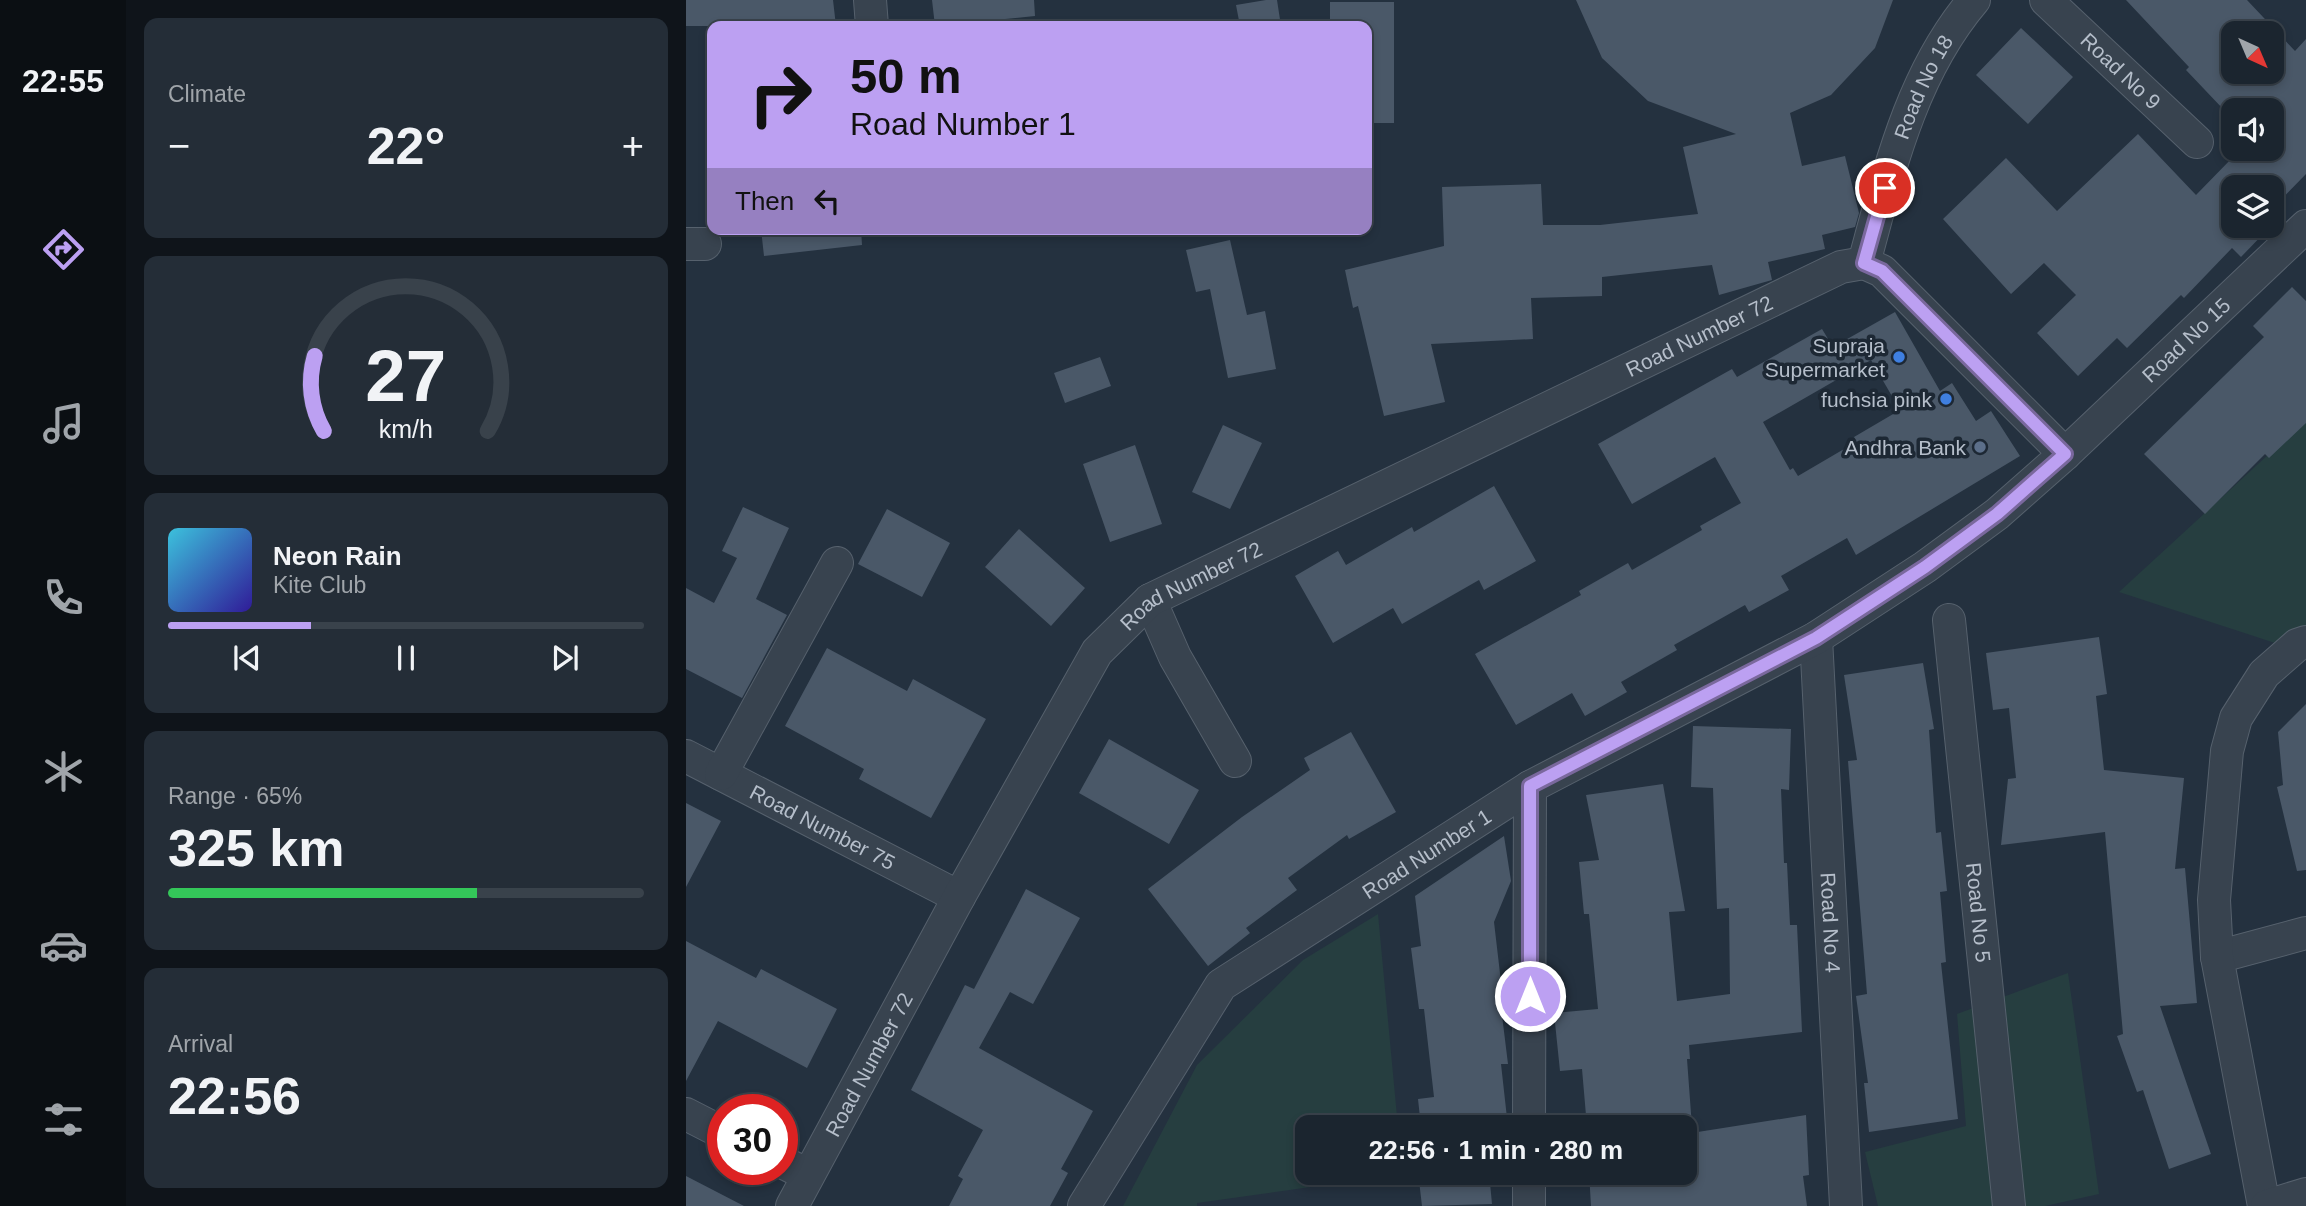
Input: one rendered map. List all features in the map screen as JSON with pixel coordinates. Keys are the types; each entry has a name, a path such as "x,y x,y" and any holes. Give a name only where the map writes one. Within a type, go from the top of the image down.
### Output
{"street":[{"path":"870,0 872,21"},
{"name":"Road No 18","path":"1864,263 1892,163 1921,80 1974,0"},
{"name":"Road No 9","path":"2046,0 2197,142"},
{"name":"Road No 15","path":"2065,454 2306,226"},
{"path":"1864,263 1882,271 2065,454"},
{"name":"Road Number 72","path":"798,1164 959,897 1097,652 1150,600 1841,267 1864,263"},
{"name":"Road Number 1","path":"1084,1206 1222,985 1530,786 1816,638 1925,567 1997,514 2065,454"},
{"path":"721,774 837,563"},
{"path":"1150,600 1175,657 1235,761"},
{"name":"Road No 5","path":"1949,620 2009,1206"},
{"name":"Road No 4","path":"1816,638 1846,1206"},
{"path":"2306,642 2297,645 2264,674 2236,718 2227,751 2214,900 2217,957 2266,1206 2306,1194"},
{"name":"Road Number 75","path":"686,756 959,897"},
{"path":"1529,1115 1530,786"},
{"path":"2217,957 2306,933"},
{"path":"686,1114 707,1125"},
{"name":"Road Number 72","path":"792,1206 794,1185"},
{"path":"1529,1185 1529,1206"}],"green space":[{"path":"2306,420 2306,653 2119,592"},
{"path":"1378,914 1397,1115 1295,1115 1295,1185 1324,1185 1197,1203 1197,1206 1123,1206 1197,1065 1303,960"},
{"path":"2068,973 2099,1194 2045,1206 1878,1206 1865,1152 1966,1126 1957,1014"}],"building":[{"path":"686,0 833,0 835,21 707,21 707,26 686,26"},
{"path":"932,0 1034,0 1035,16 985,21 934,21"},
{"path":"1277,0 1280,21 1239,21 1236,5"},
{"path":"1576,0 1893,0 1875,48 1831,95 1790,113 1802,166 1845,156 1859,213 1855,227 1822,235 1825,249 1768,262 1772,280 1719,295 1712,265 1602,277 1602,296 1531,298 1533,339 1431,344 1445,402 1384,416 1358,306 1353,308 1345,270 1444,246 1442,187 1541,184 1543,225 1600,225 1698,214 1683,147 1736,134 1648,101 1602,58"},
{"path":"2126,0 2247,0 2267,21 2221,21 2221,84 2284,84 2284,39 2295,51 2306,39 2306,174 2284,197 2284,175 2221,175 2221,238 2259,238 2241,257 2232,248 2184,298 2181,295 2127,348 2117,338 2078,376 2037,333 2076,295 2044,263 2011,294 1943,219 2006,158 2057,211 2138,134 2196,195 2229,161 2284,161 2284,98 2221,98 2221,107 2186,70 2189,67"},
{"path":"1330,2 1394,2 1394,123 1372,123 1372,21 1330,21"},
{"path":"2021,28 2073,77 2028,124 1976,75"},
{"path":"762,235 861,235 862,245 764,256"},
{"path":"1230,240 1247,315 1265,311 1276,369 1228,378 1210,289 1196,292 1186,250"},
{"path":"2292,287 2306,301 2306,423 2269,458 2265,454 2205,514 2144,454 2264,337 2253,326"},
{"path":"1895,312 1940,391 1952,383 1976,421 1991,411 2020,456 1856,555 1847,538 1781,576 1789,590 1749,612 1745,605 1674,645 1677,650 1621,682 1627,692 1585,716 1572,693 1516,725 1475,654 1581,595 1579,591 1628,563 1632,570 1702,530 1700,526 1741,503 1715,457 1632,504 1598,444 1732,369 1737,377 1822,329 1833,347","holes":["1871,360 1900,410 1854,437 1856,442 1798,476 1793,468 1790,470 1763,422"]},
{"path":"1100,357 1111,386 1065,403 1054,373"},
{"path":"1223,425 1262,443 1230,509 1192,492"},
{"path":"1135,445 1162,524 1110,542 1083,464"},
{"path":"1494,486 1536,561 1484,590 1479,580 1402,624 1393,608 1333,643 1295,576 1338,551 1346,565 1412,527 1414,532"},
{"path":"743,507 789,528 756,599 787,615 742,698 686,669 686,588 714,603 737,558 722,551"},
{"path":"887,509 950,543 922,597 858,564"},
{"path":"1019,529 1085,588 1051,626 985,567"},
{"path":"2099,637 2107,694 2096,696 2104,770 2184,778 2175,869 2185,868 2197,1003 2160,1006 2211,1154 2169,1169 2143,1090 2137,1092 2117,1036 2123,1034 2105,832 2001,845 2008,779 2016,778 2009,708 1993,710 1986,653"},
{"path":"827,648 907,691 913,679 986,719 931,818 859,779 864,769 785,726"},
{"path":"1923,663 1934,729 1929,730 1936,833 1941,832 1947,891 1940,892 1946,962 1941,963 1958,1119 1869,1132 1864,1083 1868,1083 1856,996 1867,994 1848,761 1857,760 1844,675"},
{"path":"2306,704 2306,870 2297,871 2277,787 2283,785 2278,732"},
{"path":"1693,726 1791,729 1789,790 1781,789 1790,925 1797,925 1802,1032 1689,1045 1690,1059 1687,1059 1691,1115 1586,1115 1582,1069 1560,1071 1554,1013 1598,1009 1589,914 1584,914 1579,862 1599,860 1586,795 1663,784 1685,911 1669,912 1677,1001 1730,994 1729,908 1717,909 1713,788 1691,787"},
{"path":"1351,732 1396,812 1349,839 1347,835 1288,878 1297,890 1246,928 1250,933 1208,966 1148,889 1242,817 1310,770 1304,758"},
{"path":"1109,739 1199,790 1169,844 1079,793"},
{"path":"686,803 721,821 686,887"},
{"path":"1504,836 1511,881 1494,922 1508,1064 1501,1064 1507,1115 1420,1115 1418,1099 1434,1097 1424,1009 1419,1009 1411,948 1421,946 1415,896"},
{"path":"1026,889 1080,918 1033,1004 1010,992 979,1048 1093,1111 1061,1169 1068,1173 1050,1206 949,1206 963,1179 958,1176 983,1130 911,1090 965,985 974,989"},
{"path":"686,941 756,978 761,969 837,1009 807,1068 718,1021 686,1081"},
{"path":"1806,1115 1809,1175 1803,1176 1807,1206 1591,1206 1590,1185 1697,1185 1697,1132"},
{"path":"686,1176 744,1206 686,1206"},
{"path":"1420,1185 1490,1185 1492,1204 1422,1206"}],"place":[{"name":"Supraja Supermarket","path":"1899,357"},
{"name":"fuchsia pink","path":"1946,399"},
{"name":"Andhra Bank","path":"1980,447"}],"route":[{"path":"1530,996 1530,786 1816,638 1925,567 1997,514 2065,454 1882,271 1864,263 1885,188"}]}
